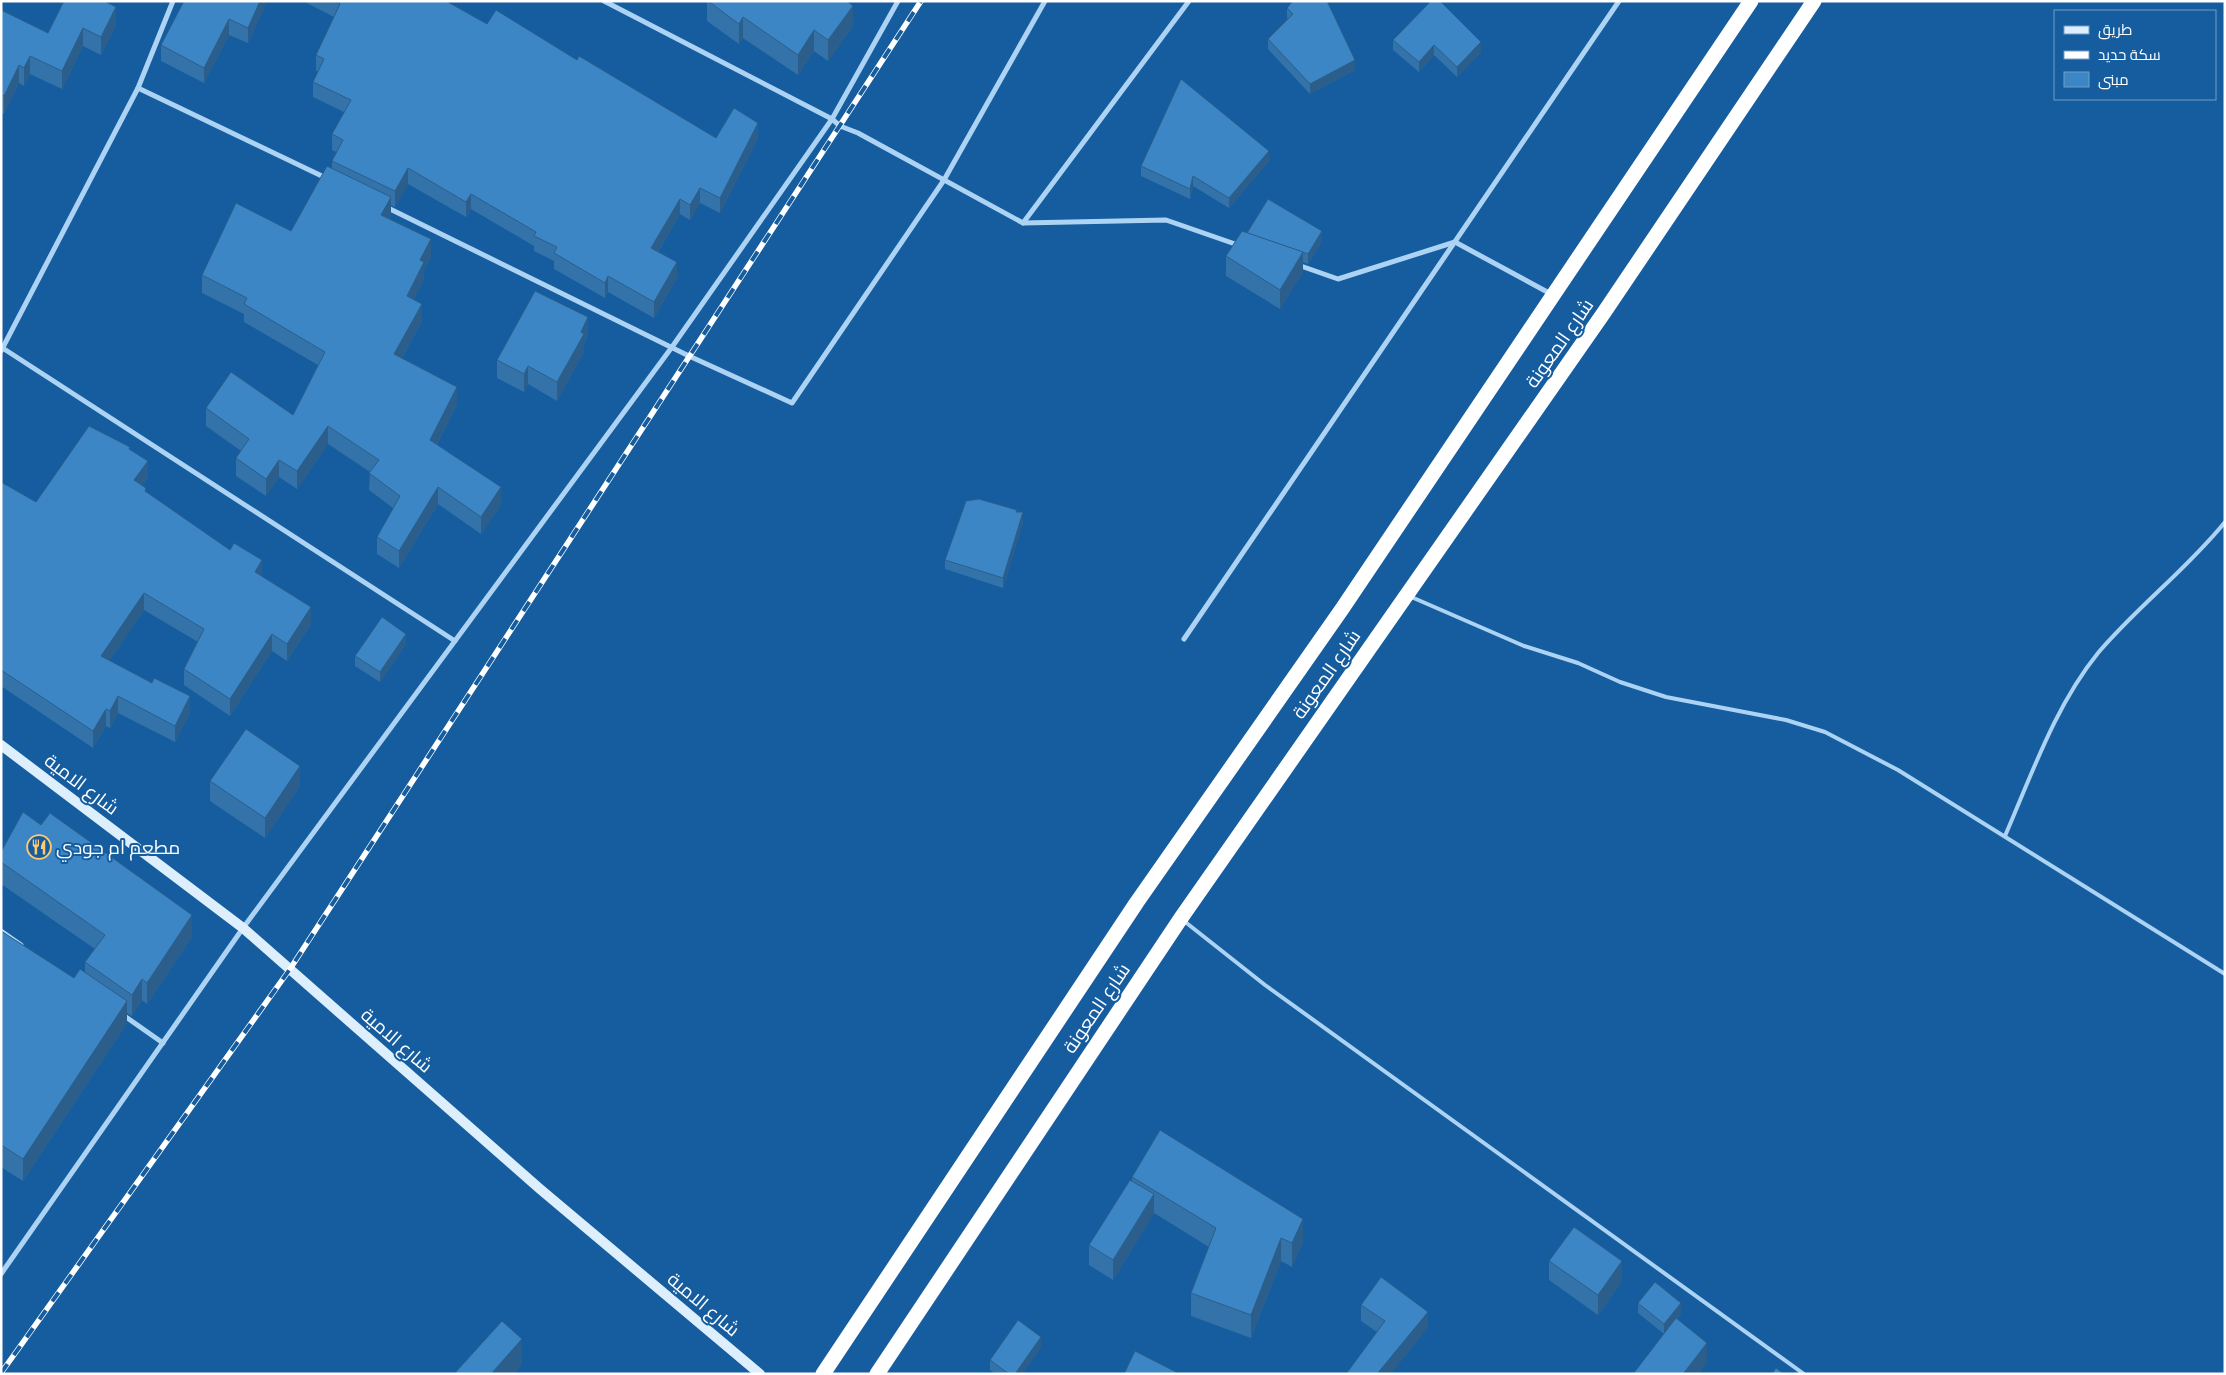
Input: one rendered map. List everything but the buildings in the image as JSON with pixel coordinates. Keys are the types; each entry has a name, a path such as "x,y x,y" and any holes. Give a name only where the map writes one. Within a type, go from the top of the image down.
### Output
{"highway":[{"name":"شارع المعونة","path":"823,1374 1137,902 1342,609 1751,1"},
{"name":"شارع المعونة","path":"877,1374 1181,918 1603,314 1814,1"}],"street":[{"path":"172,1 138,88 2,349 455,641"},
{"path":"604,1 832,119 840,126 858,133 1023,223 1166,220 1247,248"},
{"path":"1,1274 243,928 672,347 832,119 898,1"},
{"path":"380,204 672,347 792,403 944,180 1045,1"},
{"path":"1023,223 1189,1"},
{"path":"1184,639 1620,1"},
{"path":"138,88 336,182"},
{"path":"1293,264 1338,279 1455,242 1554,295"},
{"name":"شارع الامية","path":"1,745 243,928 540,1189 757,1373"},
{"path":"1,931 26,947"},
{"path":"115,1009 163,1043"}],"lane":[{"path":"2005,836 2060,710 2079,680 2099,653 2225,522"},
{"path":"1407,595 1524,646 1578,663 1620,682 1666,697 1786,720 1825,732 1898,770 2225,974"},
{"path":"1181,918 1264,985 1804,1374"}],"railway":[{"path":"1,1373 290,969 921,1"}],"place":[{"name":"مطعم ام جودي","path":"39,847"}]}
